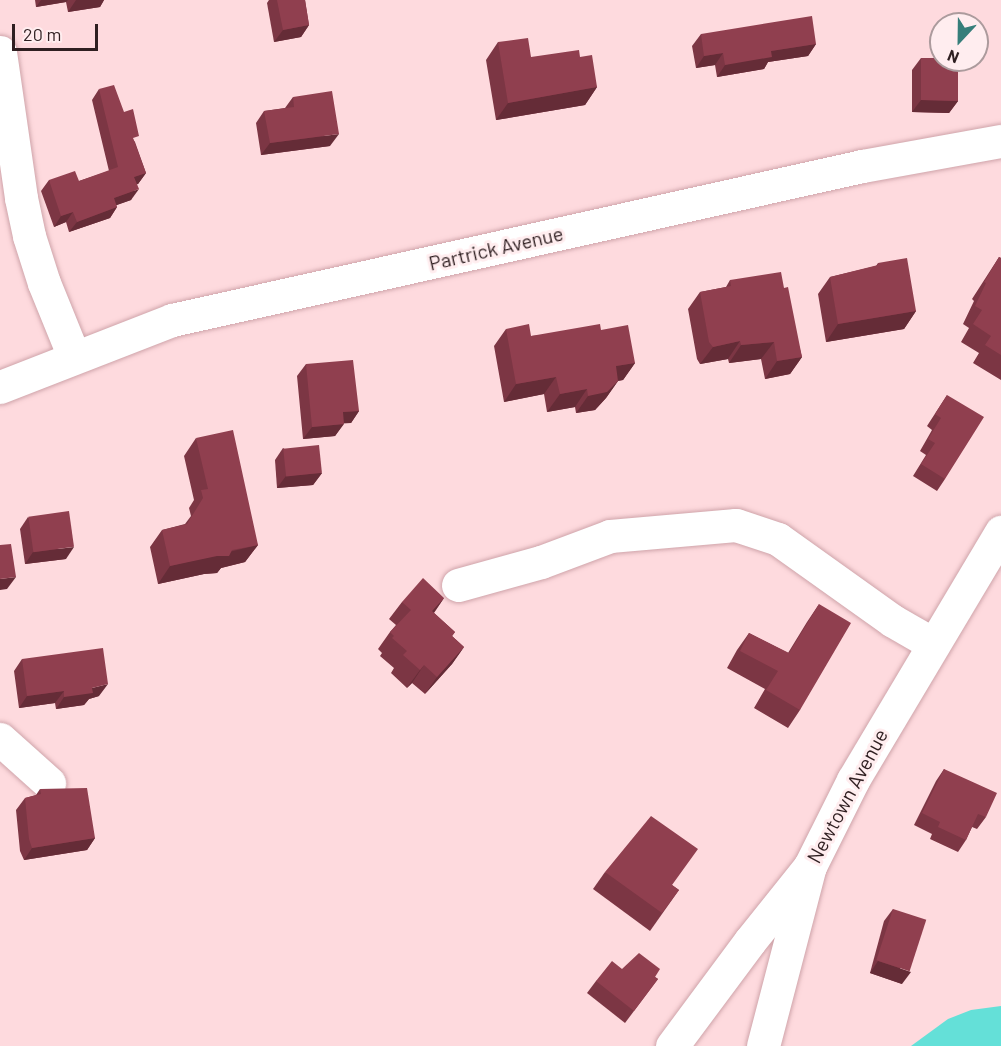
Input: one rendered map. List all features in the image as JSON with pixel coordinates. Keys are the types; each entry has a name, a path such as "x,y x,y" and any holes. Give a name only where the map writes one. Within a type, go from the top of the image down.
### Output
{"street":[{"path":"0,52 21,198 29,236 44,283 74,357"},
{"name":"Partrick Avenue","path":"0,387 182,317 862,166 1001,141"},
{"path":"458,585 541,562 609,536 736,525 778,539 893,621 933,644"},
{"name":"Newtown Avenue","path":"672,1046 750,941 810,866 853,780 933,644 996,550"},
{"path":"0,739 49,783"},
{"path":"763,1046 810,866"}],"water":[{"path":"1001,1006 1001,1046 911,1046 948,1019 971,1010"}],"building":[{"path":"277,0 305,0 309,25 283,30"},
{"path":"812,16 816,44 771,51 772,57 725,65 723,53 704,56 701,34"},
{"path":"528,38 531,57 579,50 580,57 592,55 597,87 508,103 498,42"},
{"path":"921,58 929,58 929,72 958,72 958,101 921,100"},
{"path":"114,85 124,112 133,109 139,136 133,138 146,173 134,177 139,189 114,198 117,207 77,222 73,212 61,216 49,180 75,171 79,181 118,167 99,89"},
{"path":"332,91 339,134 270,143 264,111 294,107 293,97"},
{"path":"999,257 1001,258 1001,355 985,345 991,336 973,324 982,310 975,306 986,283 984,282"},
{"path":"907,258 916,311 838,324 830,277 878,265 878,263"},
{"path":"781,272 784,288 788,287 802,357 777,361 774,342 741,345 740,341 713,347 709,342 700,292 731,286 730,280"},
{"path":"529,324 531,336 600,324 601,330 628,325 635,363 616,366 618,381 607,392 588,396 587,389 560,394 556,377 516,384 506,329"},
{"path":"353,360 359,411 343,412 344,424 312,427 306,364"},
{"path":"947,395 984,417 945,479 921,464 935,443 928,439 941,418 935,414"},
{"path":"233,430 258,545 232,550 229,556 217,556 170,566 162,530 187,524 203,498 201,490 208,489 196,438"},
{"path":"319,445 322,473 286,477 283,449"},
{"path":"69,511 74,547 33,552 28,517"},
{"path":"11,544 16,577 0,579 0,545"},
{"path":"423,578 444,598 432,611 455,632 452,636 464,647 437,677 424,665 420,670 403,655 407,651 392,638 394,636 390,632 411,610 402,602"},
{"path":"819,604 851,623 800,710 766,690 778,671 740,651 749,633 789,653"},
{"path":"103,648 108,684 92,688 93,693 64,697 64,691 27,696 22,659"},
{"path":"944,769 997,793 986,817 978,814 966,840 938,827 940,822 922,813"},
{"path":"87,788 95,838 32,848 25,798 41,794 40,789"},
{"path":"651,816 698,849 672,885 679,890 662,913 605,872"},
{"path":"893,909 926,920 910,971 876,960"},
{"path":"639,953 660,969 655,977 658,979 634,1011 596,981 612,961 622,969"}]}
